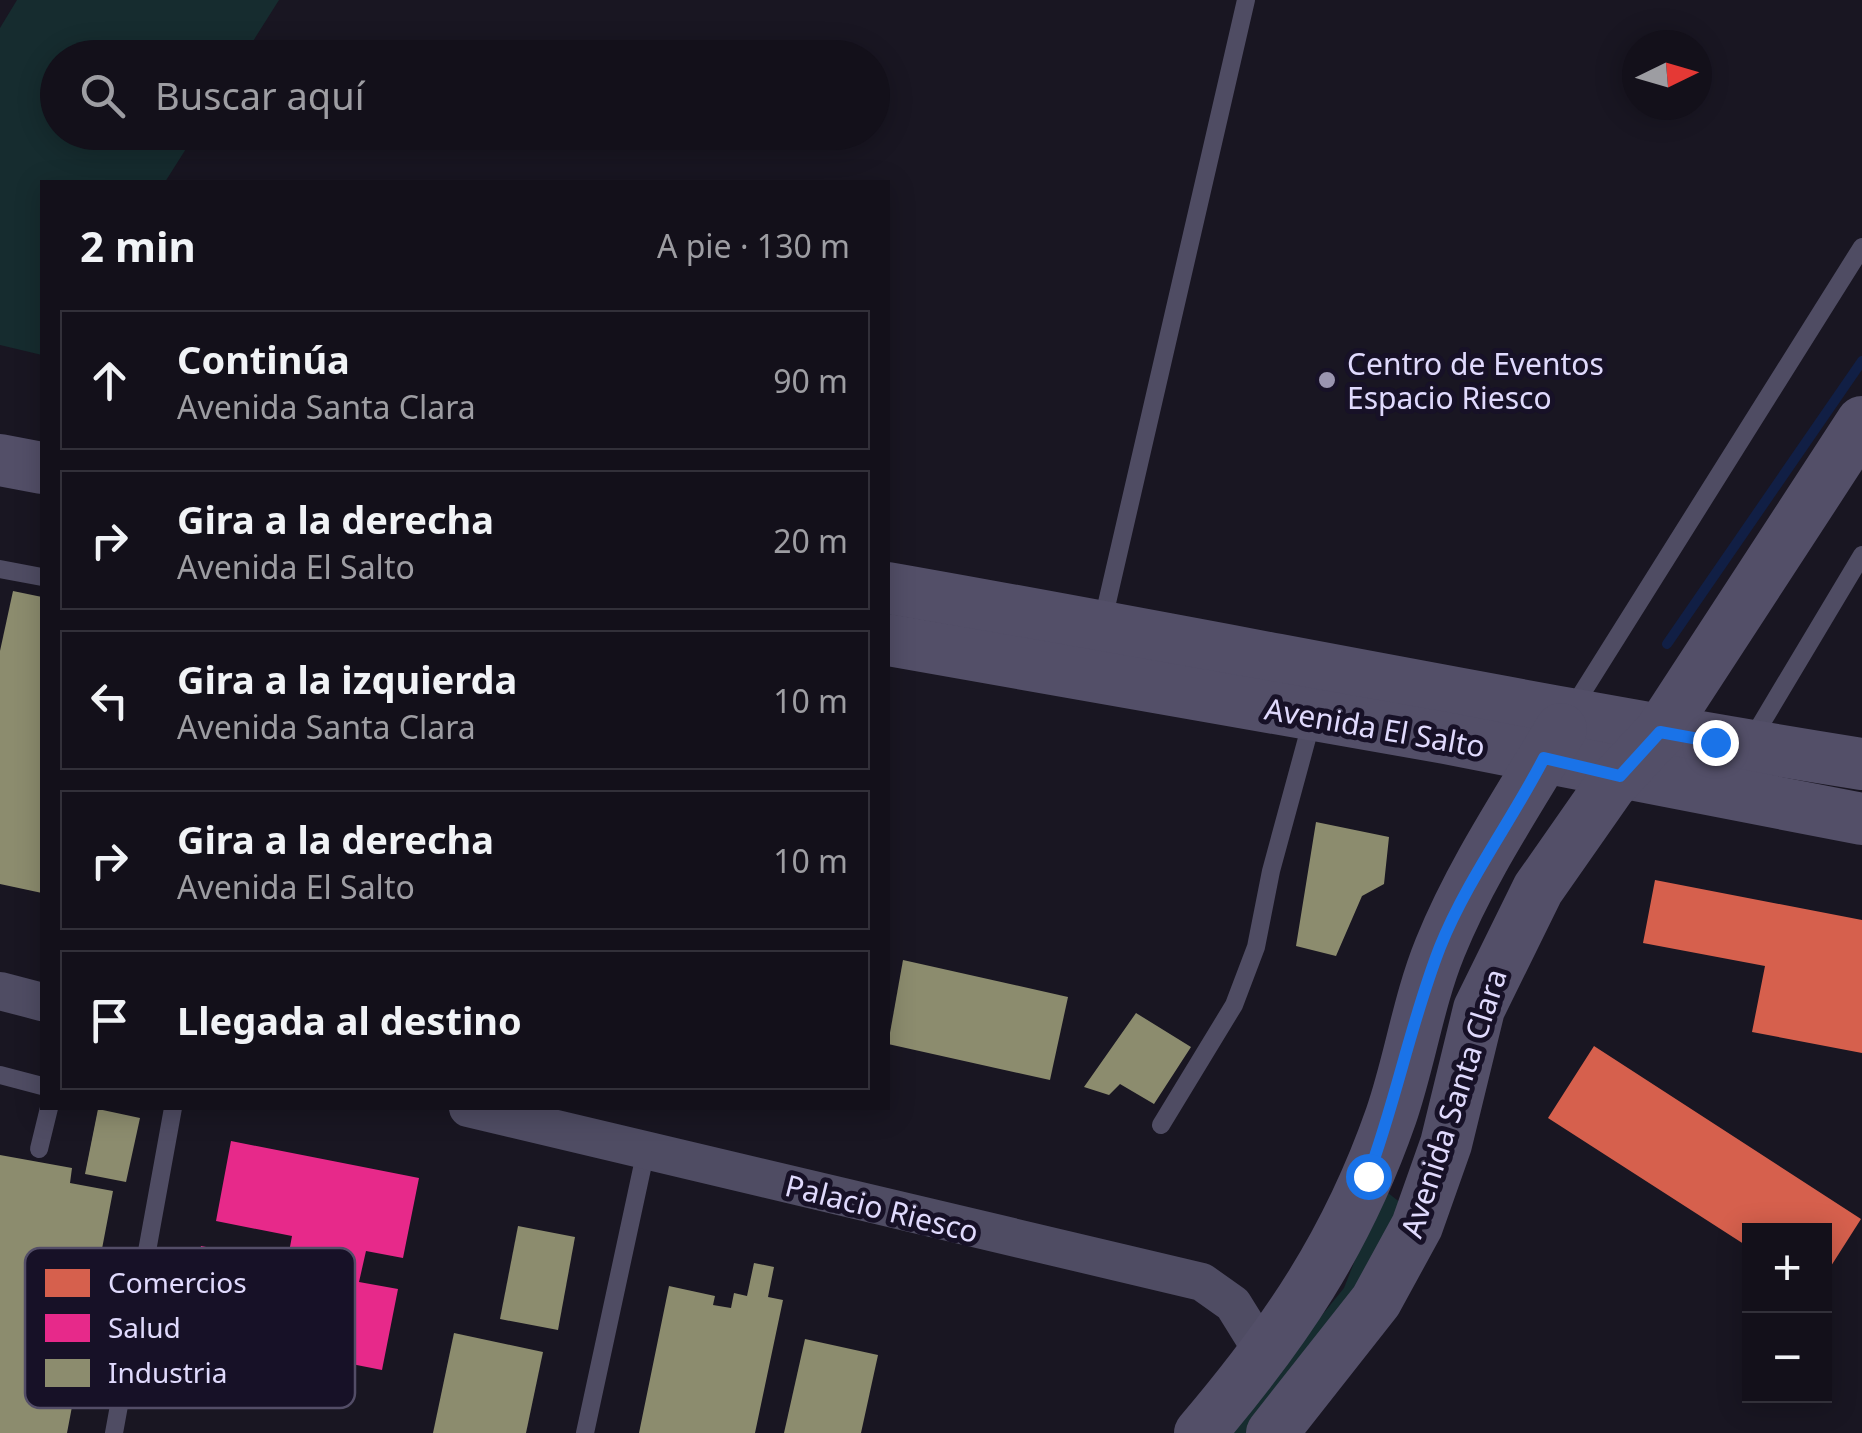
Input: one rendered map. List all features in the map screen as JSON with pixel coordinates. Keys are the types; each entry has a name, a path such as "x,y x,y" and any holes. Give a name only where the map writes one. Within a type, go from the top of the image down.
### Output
{"main road":[{"name":"Avenida Santa Clara","path":"1272,1433 1348,1340 1395,1270 1440,1160 1492,976 1538,889 1620,776 1660,732 1862,422"},
{"path":"0,424 40,432"},
{"path":"0,460 40,468"},
{"name":"Avenida El Salto","path":"890,588 1102,626 1556,736 1620,776 1862,820"},
{"name":"Avenida El Salto","path":"890,640 1312,715 1556,736 1660,732 1862,764"},
{"name":"Avenida Santa Clara","path":"1212,1429 1318,1279 1351,1216 1397,1097 1439,949 1471,884 1556,736"}],"street":[{"path":"0,990 40,1001"},
{"name":"Palacio Riesco","path":"476,1110 1202,1282 1233,1304 1264,1354"}],"lane":[{"path":"1102,626 1246,0"},
{"path":"1556,736 1862,247"},
{"path":"1748,746 1862,555"},
{"path":"0,569 40,577"},
{"path":"1160,1125 1234,1006 1256,947 1312,715"},
{"path":"0,1075 40,1085"},
{"path":"39,1148 48,1110"},
{"path":"147,1248 172,1110"},
{"path":"585,1433 646,1150"},
{"path":"114,1433 118,1408"}],"green space":[{"path":"17,0 279,0 254,40 40,40 40,150 185,150 166,180 40,180 40,355 0,345 0,28"},
{"path":"1383,1189 1406,1207 1376,1266 1247,1433 1226,1433 1344,1288"}],"building: Comercios":[{"path":"1655,880 1862,920 1862,1053 1752,1032 1765,966 1643,943"},
{"path":"1594,1046 1861,1219 1832,1264 1832,1223 1742,1223 1742,1243 1548,1118"}],"building: Salud":[{"path":"231,1141 419,1178 403,1258 366,1251 359,1282 398,1289 382,1370 355,1365 355,1248 290,1248 292,1236 216,1221"}],"building: Industria":[{"path":"13,591 40,597 40,893 0,884 0,651"},
{"path":"1316,822 1389,837 1384,884 1362,896 1336,956 1296,946"},
{"path":"903,960 1068,997 1050,1080 890,1044"},
{"path":"1136,1013 1191,1047 1154,1104 1120,1084 1109,1095 1084,1087"},
{"path":"98,1110 140,1118 126,1182 85,1174"},
{"path":"0,1155 72,1168 70,1183 113,1191 102,1248 25,1248 25,1408 72,1408 67,1433 0,1433"},
{"path":"518,1226 575,1237 558,1330 500,1319"},
{"path":"754,1263 774,1267 768,1297 783,1300 755,1433 639,1433 669,1286 715,1296 713,1305 731,1308 734,1293 747,1296"},
{"path":"454,1333 543,1352 526,1433 433,1433"},
{"path":"805,1339 878,1355 861,1433 784,1433"}],"waterway":[{"path":"1667,644 1862,361"}],"place":[{"name":"Centro de Eventos Espacio Riesco","path":"1327,380"}],"route":[{"path":"1368,1176 1397,1097 1439,949 1454,914 1544,758 1620,776 1660,732 1715,742"}]}
